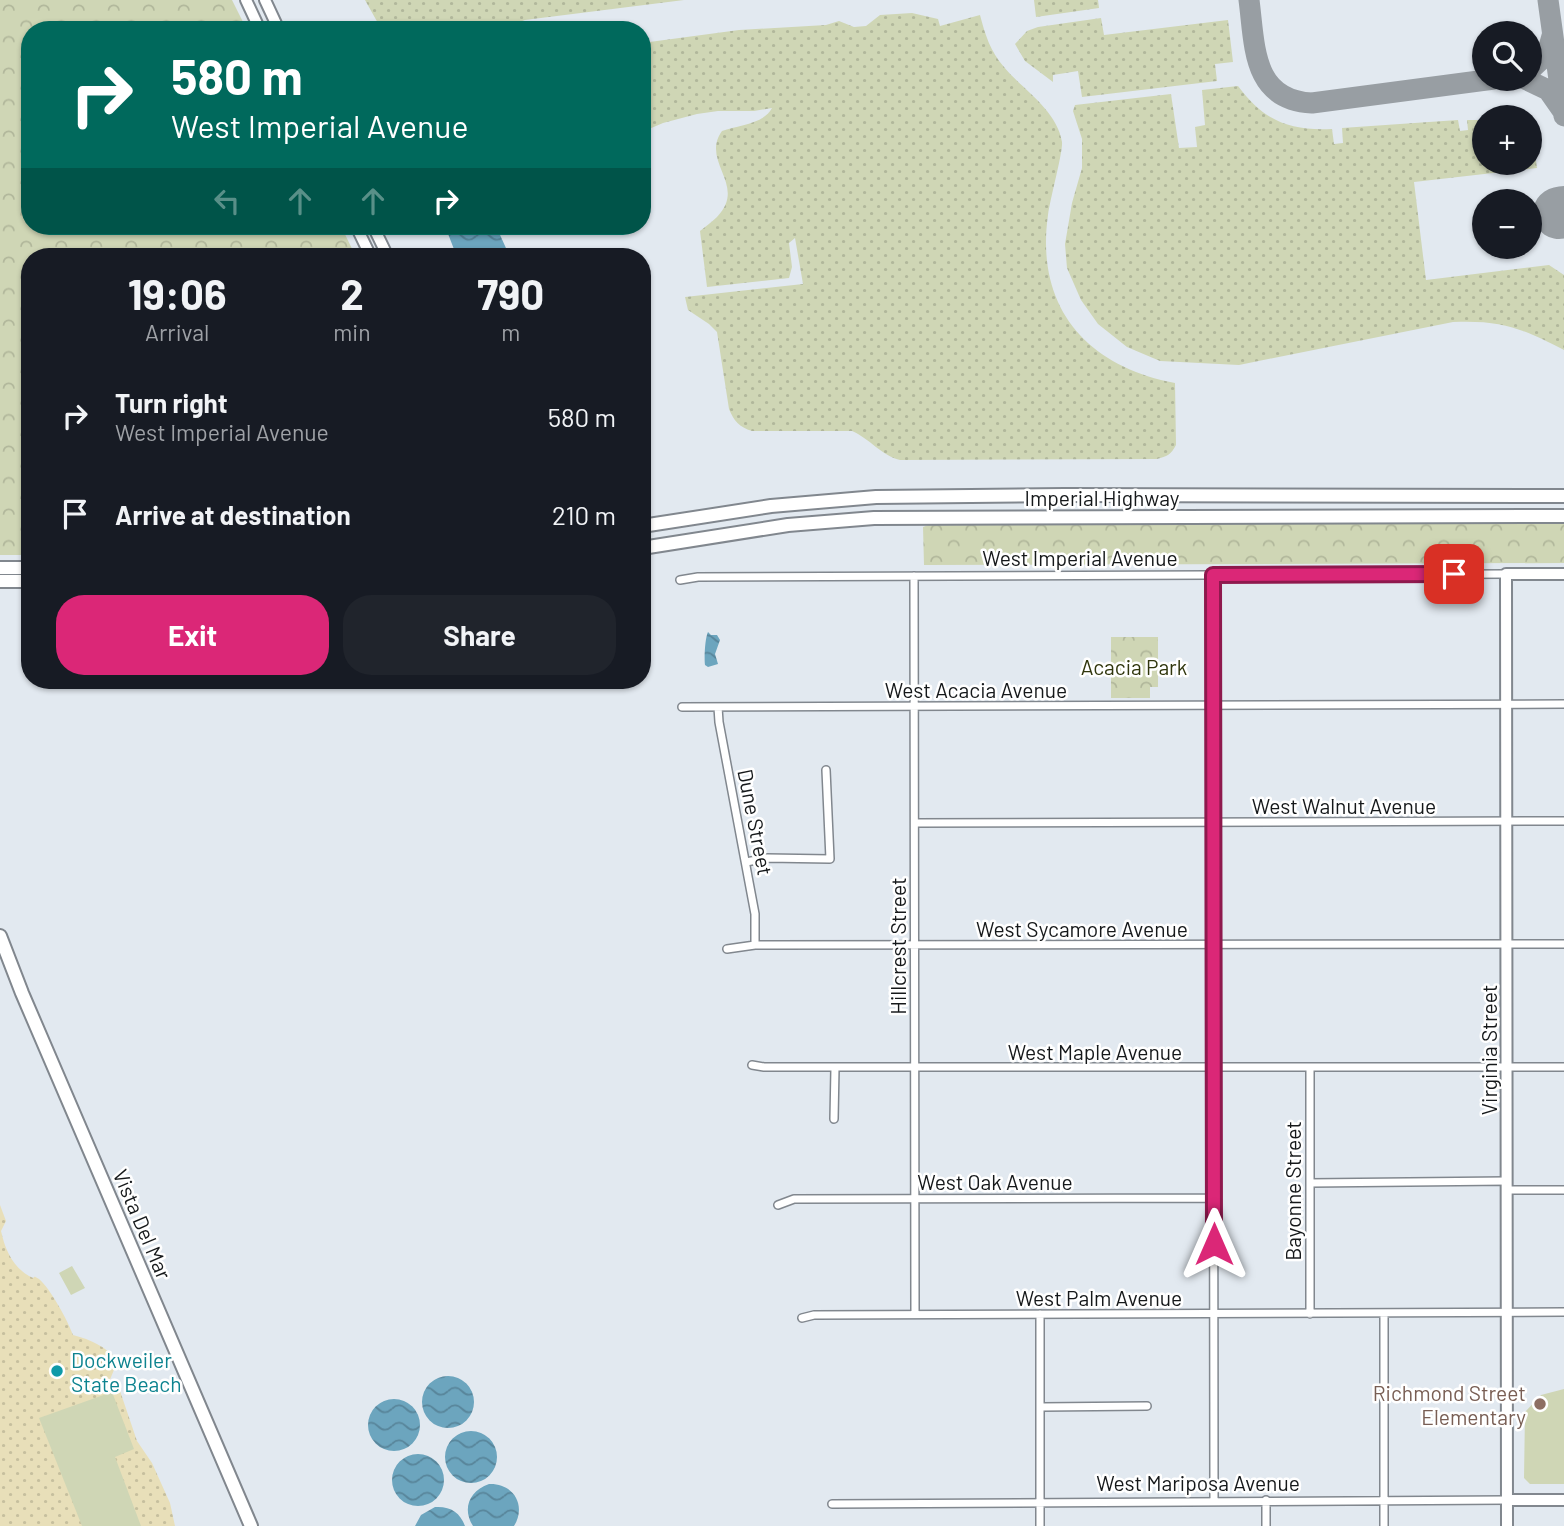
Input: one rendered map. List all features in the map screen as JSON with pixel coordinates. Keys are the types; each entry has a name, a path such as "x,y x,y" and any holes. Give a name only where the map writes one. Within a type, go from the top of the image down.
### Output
{"main road":[{"name":"Imperial Highway","path":"651,525 771,506 832,500 968,496 1564,496"},
{"path":"920,516 920,509 926,502 962,501 968,496"},
{"name":"Imperial Highway","path":"651,547 813,522 920,516 1564,516"},
{"path":"0,568 21,568"},
{"path":"0,581 21,581"},
{"name":"Vista Del Mar","path":"0,936 251,1526"}],"street":[{"path":"246,0 256,21"},
{"path":"265,0 275,21"},
{"name":"Virginia Street","path":"1506,574 1507,1526"},
{"name":"West Imperial Avenue","path":"680,580 698,577 1564,574"},
{"path":"1213,575 1214,1501"},
{"name":"Hillcrest Street","path":"914,576 915,1314"},
{"name":"West Acacia Avenue","path":"682,707 1564,705"},
{"name":"Dune Street","path":"718,707 755,914 755,945"},
{"path":"746,862 767,858 830,859 826,770"},
{"name":"West Walnut Avenue","path":"915,822 1564,821"},
{"name":"West Sycamore Avenue","path":"727,949 755,945 1564,944"},
{"name":"West Maple Avenue","path":"752,1065 764,1068 915,1069 1564,1067"},
{"path":"834,1119 835,1068"},
{"name":"Bayonne Street","path":"1310,1068 1310,1314"},
{"path":"1310,1183 1507,1185 1564,1190"},
{"name":"West Oak Avenue","path":"778,1205 794,1199 1214,1198"},
{"name":"West Palm Avenue","path":"802,1318 814,1315 915,1314 1564,1312"},
{"path":"1384,1313 1384,1526"},
{"path":"1040,1314 1040,1526"},
{"path":"1041,1407 1147,1406"},
{"path":"1266,1500 1266,1526"},
{"name":"West Mariposa Avenue","path":"832,1504 1564,1500"}],"green space":[{"path":"0,0 232,0 242,21 21,21 21,235 345,235 352,248 21,248 21,555 0,555"},
{"path":"365,0 684,0 522,21 377,21"},
{"path":"1034,0 1098,0 1099,8 1036,17"},
{"path":"912,13 938,19 940,26 980,15 999,61 1054,120 1062,142 1048,215 1046,248 1050,278 1059,304 1073,327 1092,347 1116,363 1143,375 1175,383 1176,445 1168,455 1157,459 900,460 852,431 752,431 740,425 733,417 729,409 717,332 688,310 685,297 803,284 795,238 789,243 792,267 789,278 707,287 700,231 717,217 728,194 716,153 717,142 722,131 757,121 772,108 697,114 651,128 651,42 739,30 826,25 839,21 854,27 866,26 880,15"},
{"path":"1101,18 1104,35 1228,20 1233,62 1215,64 1217,81 1082,97 1078,71 1053,75 1053,82 1025,61 1015,44 1027,31 1038,27"},
{"path":"1238,86 1268,116 1290,126 1332,129 1334,144 1343,143 1342,128 1458,120 1460,131 1468,130 1467,120 1472,120 1472,175 1476,175 1414,182 1426,280 1549,265 1564,275 1564,350 1511,327 1485,322 1453,322 1239,365 1160,361 1127,347 1098,324 1081,300 1067,268 1065,244 1072,203 1082,168 1082,139 1073,111 1075,105 1171,94 1179,148 1197,147 1195,127 1205,125 1202,90"},
{"path":"1564,523 1564,563 924,565 923,527 931,524"},
{"name":"Acacia Park","path":"1111,637 1158,637 1158,687 1150,687 1150,698 1111,698"},
{"path":"72,1266 85,1288 71,1295 59,1273"},
{"path":"1564,1389 1564,1484 1530,1484 1524,1478 1525,1412 1541,1395"},
{"path":"112,1392 134,1449 115,1457 141,1526 82,1526 39,1418"}],"sand":[{"name":"Dockweiler State Beach","path":"0,1205 6,1221 1,1231 7,1251 14,1262 23,1272 43,1283 73,1335 97,1344 118,1360 109,1382 119,1388 137,1441 152,1463 170,1503 175,1526 0,1526"}],"water":[{"path":"448,235 500,235 506,248 454,248"},
{"path":"708,632 717,635 720,640 715,654 718,664 708,667 705,665 705,643"},
{"path":"448,1376 458,1378 466,1384 472,1392 472,1412 466,1420 458,1426 448,1428 438,1426 430,1420 424,1412 422,1402 424,1392 430,1384 438,1378"},
{"path":"394,1399 404,1401 412,1407 418,1415 418,1435 412,1443 404,1449 394,1451 384,1449 376,1443 370,1435 368,1425 370,1415 376,1407 384,1401"},
{"path":"471,1431 481,1433 489,1439 495,1447 495,1467 489,1475 481,1481 471,1483 461,1481 453,1475 447,1467 445,1457 447,1447 453,1439 461,1433"},
{"path":"418,1454 428,1456 436,1462 442,1470 442,1490 436,1498 428,1504 418,1506 408,1504 400,1498 394,1490 392,1480 394,1470 400,1462 408,1456"},
{"path":"489,1484 505,1487 515,1497 519,1510 514,1526 473,1526 468,1513 469,1501 477,1491"},
{"path":"435,1507 454,1511 465,1526 415,1526 421,1515"}],"taxiway":[{"path":"1249,0 1260,68 1267,81 1278,92 1292,100 1312,103 1472,82"},
{"path":"1548,0 1564,116"},
{"path":"1542,59 1547,54 1552,36"},
{"path":"1542,87 1548,90 1562,110"}],"runway":[{"path":"1559,213 1564,212"}],"place":[{"name":"Dockweiler State Beach","path":"57,1371"},
{"name":"Richmond Street Elementary","path":"1540,1404"}],"route":[{"path":"1214,1244 1213,575 1454,574"}]}
